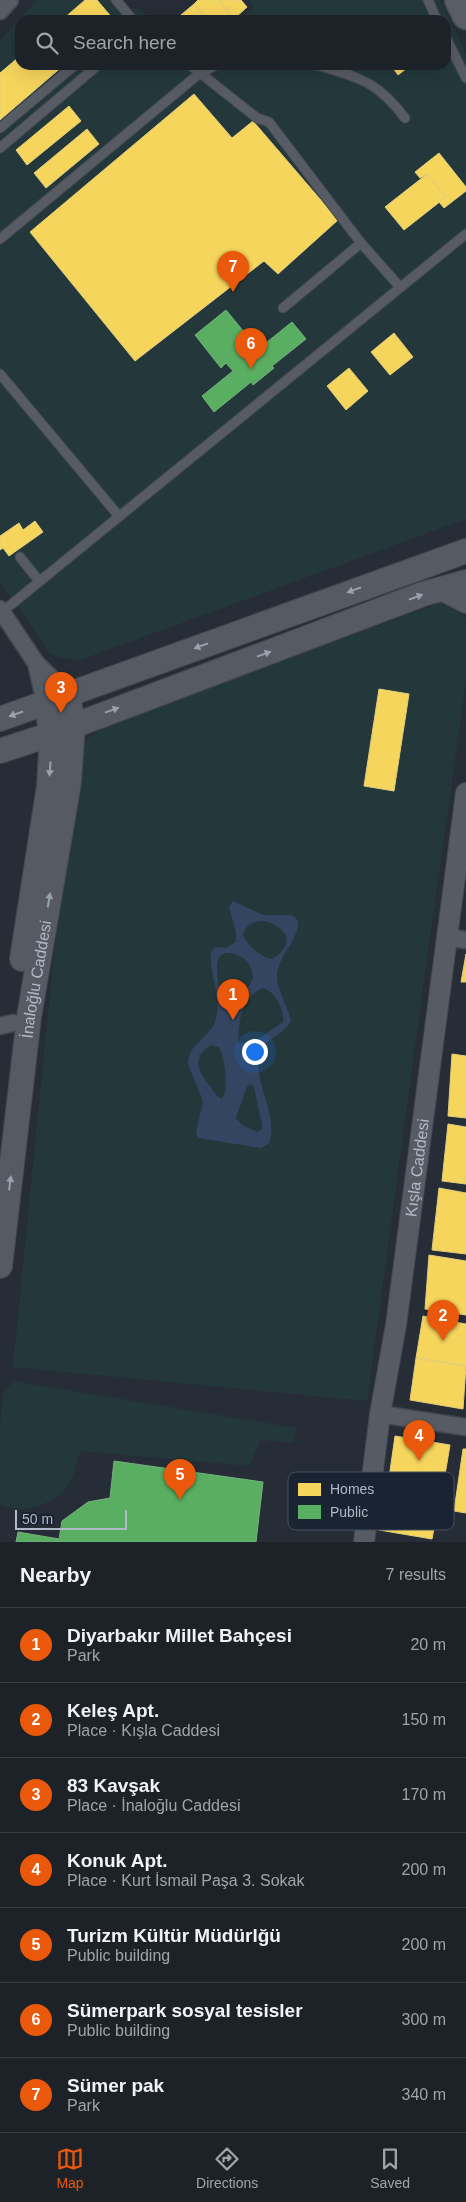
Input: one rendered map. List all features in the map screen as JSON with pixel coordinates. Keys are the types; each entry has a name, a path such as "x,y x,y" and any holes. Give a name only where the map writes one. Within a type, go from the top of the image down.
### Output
{"main road":[{"path":"458,0 466,16"},
{"path":"0,719 466,550"},
{"path":"0,751 423,594 466,582"},
{"name":"İnaloğlu Caddesi","path":"0,1123 7,1024 49,786 63,729 68,694"},
{"name":"İnaloğlu Caddesi","path":"0,1266 29,1017 69,782 63,729 45,703"}],"street":[{"path":"0,11 10,0"},
{"path":"441,590 466,603"},
{"path":"1,610 36,663 68,694"},
{"path":"36,663 45,703"},
{"name":"Kışla Caddesi","path":"373,1472 380,1414 396,1325 456,938 466,793"},
{"path":"380,1414 466,1427"}],"lane":[{"path":"116,0 128,15"},
{"path":"428,0 435,15"},
{"path":"451,48 466,78"},
{"path":"0,128 69,70"},
{"path":"0,148 92,70"},
{"path":"196,70 257,118 269,122 361,243 400,287"},
{"path":"0,239 206,70"},
{"path":"334,70 374,85 390,98 405,118"},
{"path":"1,610 466,234"},
{"path":"283,308 361,243"},
{"path":"0,374 118,516"},
{"path":"20,557 39,581"}],"green space":[{"path":"37,0 122,0 128,8 141,9 146,15 23,15"},
{"path":"249,0 440,0 447,15 244,15 254,7"},
{"path":"451,23 466,54 466,519 80,660 50,654 25,615 0,583 0,40 15,24 15,70 451,70"},
{"path":"444,601 466,618 466,682 367,1401 13,1367 57,923 81,745 100,728"},
{"path":"13,1381 297,1428 293,1443 261,1440 249,1466 81,1451 69,1483 61,1493 36,1507 17,1509 0,1504 0,1426 3,1395"}],"water":[{"path":"233,901 263,915 289,915 294,916 298,921 295,935 281,961 277,976 277,982 291,1021 284,1030 265,1045 259,1055 259,1076 271,1121 269,1143 261,1148 198,1138 196,1133 203,1101 188,1064 189,1057 191,1051 212,1028 215,1022 217,996 211,952 215,947 226,948 236,942 236,932 229,907","holes":["265,921 284,932 287,942 285,947 273,959 255,950 243,935 246,928 254,923","229,953 240,956 249,964 253,978 242,996 230,1003 224,1002 222,998 217,966 219,957","263,988 275,997 281,1007 283,1022 254,1042 238,1043 242,1011 255,992","211,1045 219,1047 225,1073 225,1088 222,1099 217,1096 203,1076 198,1064 203,1051","250,1084 254,1087 262,1129 257,1132 242,1125 236,1118 247,1087"]}],"building: Homes":[{"path":"85,0 97,0 110,15 68,15"},
{"path":"198,0 219,0 231,15 203,15 194,4"},
{"path":"219,0 241,0 247,7 238,15 231,15"},
{"path":"194,4 202,14 201,15 181,15"},
{"path":"15,60 15,70 58,70 0,120 0,73"},
{"path":"394,70 404,70 398,75"},
{"path":"194,94 232,138 253,121 338,220 278,274 264,261 135,361 30,232"},
{"path":"69,106 81,121 27,165 16,150"},
{"path":"87,129 99,144 46,188 34,173"},
{"path":"439,153 466,187 466,191 444,208 439,202 446,197 427,174 420,178 415,172"},
{"path":"427,174 446,197 404,230 385,207"},
{"path":"394,333 413,357 390,375 371,352"},
{"path":"349,368 368,391 346,410 327,386"},
{"path":"35,521 43,532 9,556 3,548 0,550 0,536 19,523 23,530"},
{"path":"379,689 409,694 394,791 364,786"},
{"path":"466,954 466,982 461,982"},
{"path":"452,1054 466,1056 466,1118 448,1116"},
{"path":"448,1124 466,1127 466,1184 442,1181"},
{"path":"439,1188 466,1193 466,1254 432,1250"},
{"path":"429,1255 466,1261 466,1315 425,1309"},
{"path":"423,1316 466,1324 466,1366 416,1358"},
{"path":"416,1358 466,1366 463,1409 410,1400"},
{"path":"395,1436 450,1445 446,1472 390,1472"},
{"path":"463,1449 466,1449 466,1513 454,1511"},
{"path":"379,1530 434,1530 432,1539"}],"building: Public":[{"path":"226,310 253,343 255,341 261,347 292,322 306,339 272,366 274,368 253,385 251,382 214,412 202,396 233,371 226,363 221,368 195,335"},
{"path":"114,1461 263,1482 256,1542 16,1542 18,1532 59,1539 62,1521 88,1502 110,1498"}],"place":[{"name":"Sümer pak","path":"233,292"},
{"name":"Sümerpark sosyal tesisler","path":"251,369"},
{"name":"83 Kavşak","path":"61,713"},
{"name":"Diyarbakır Millet Bahçesi","path":"233,1020"},
{"name":"Keleş Apt.","path":"443,1341"},
{"name":"Konuk Apt.","path":"419,1461"},
{"name":"Turizm Kültür Müdürlğü","path":"180,1500"}]}
